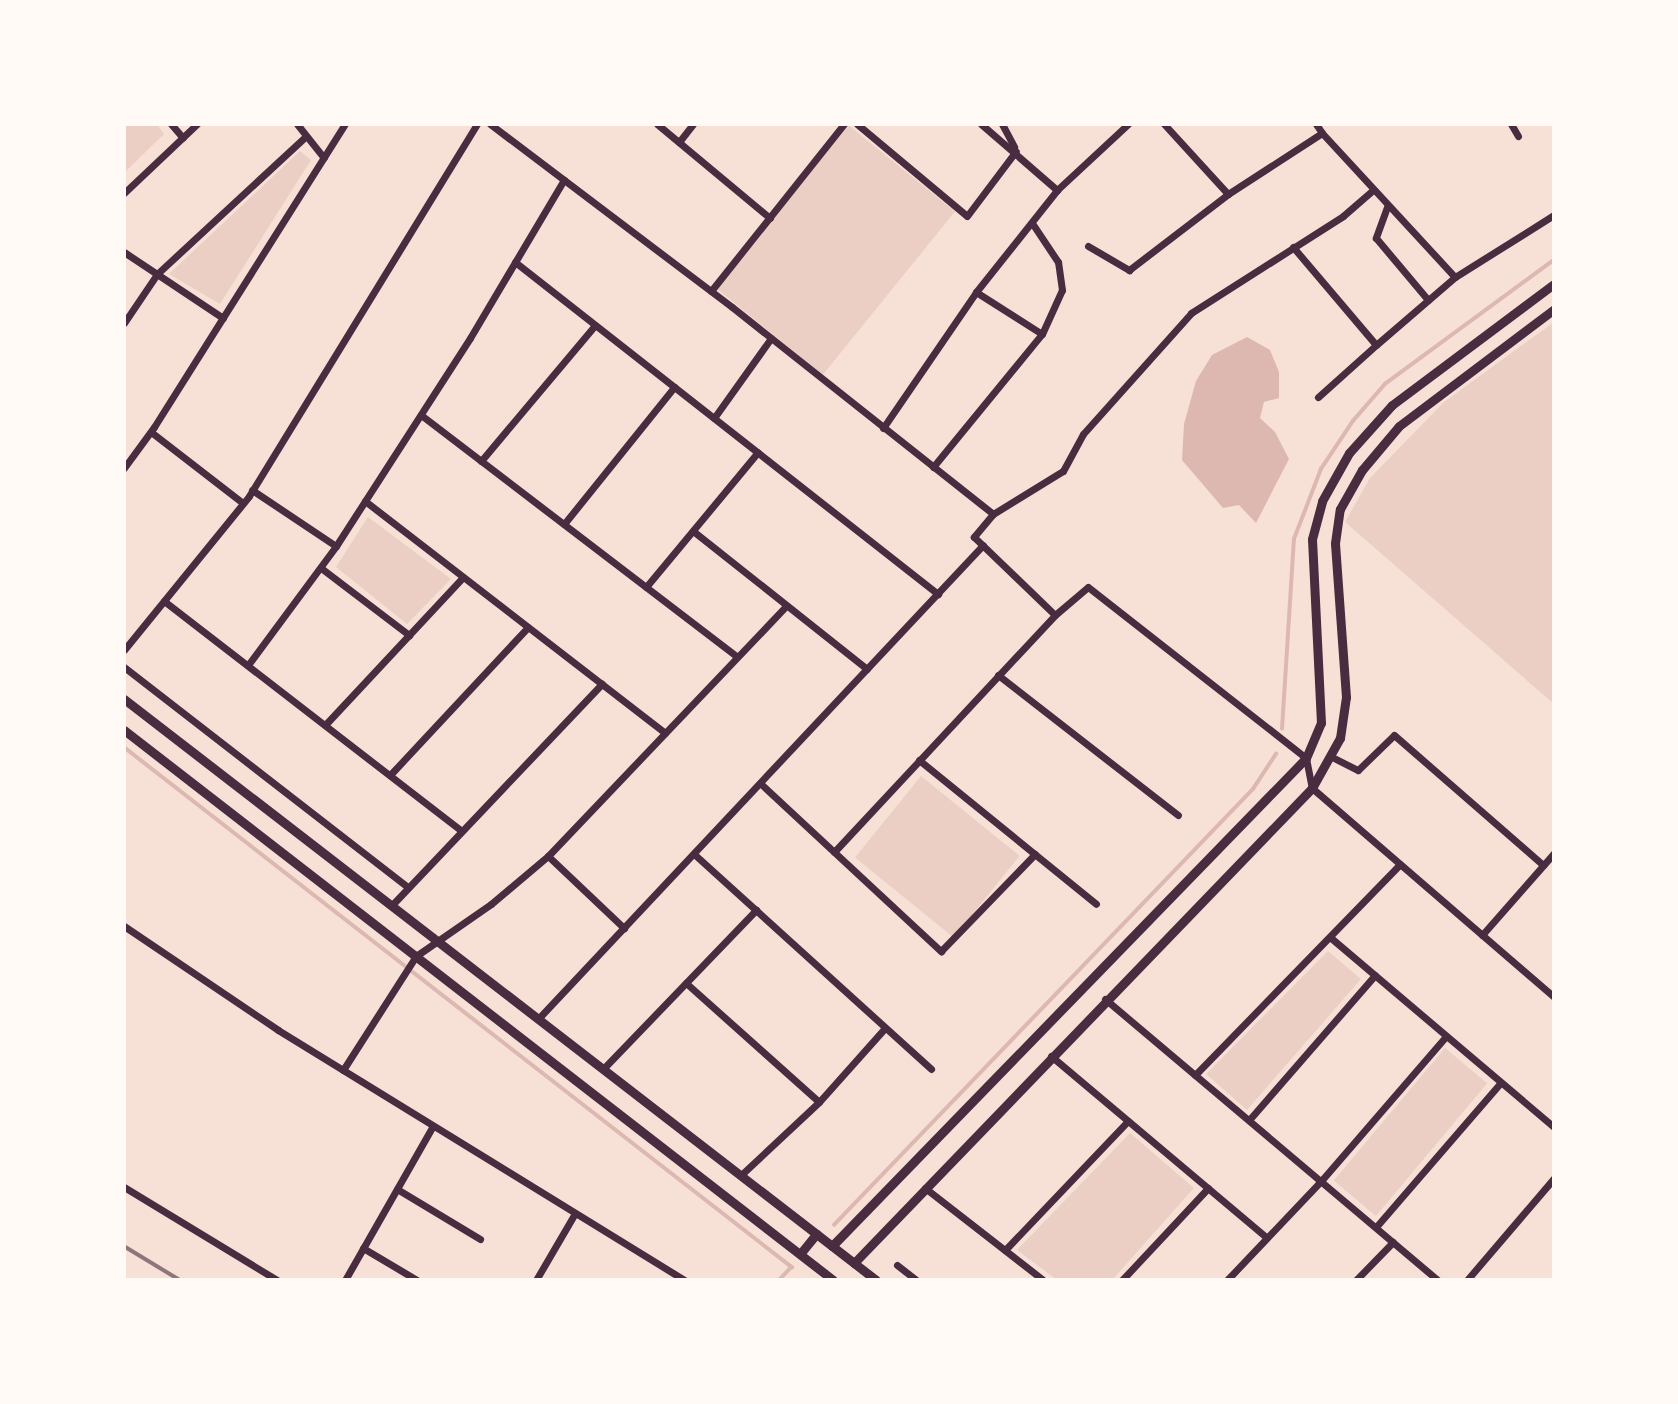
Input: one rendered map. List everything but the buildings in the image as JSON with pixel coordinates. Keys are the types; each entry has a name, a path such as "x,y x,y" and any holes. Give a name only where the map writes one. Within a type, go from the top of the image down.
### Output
{"street":[{"path":"171,124 183,138"},
{"path":"124,193 197,124"},
{"path":"297,124 324,158"},
{"path":"124,468 151,432 345,124"},
{"path":"124,650 252,490 477,124"},
{"path":"490,124 711,291 993,514"},
{"path":"657,124 770,218"},
{"path":"679,142 693,124"},
{"path":"711,291 844,124"},
{"path":"857,124 967,216 1016,151"},
{"path":"981,124 1016,151 1057,190"},
{"path":"1002,124 1016,151"},
{"path":"883,428 976,292 1057,190 1128,124"},
{"path":"1164,124 1228,194"},
{"path":"1317,124 1371,191 1455,277"},
{"path":"1511,124 1518,136"},
{"path":"1088,246 1129,270 1228,194 1322,133"},
{"path":"124,323 158,274 306,136"},
{"path":"248,665 336,546 421,415 564,180"},
{"path":"1055,615 974,537 993,514 1063,471 1083,434 1191,313 1343,216 1371,191"},
{"path":"1387,207 1376,238 1428,300"},
{"path":"1318,397 1455,277 1554,215"},
{"path":"933,467 1042,334 1062,290 1063,275 1032,223"},
{"path":"1293,247 1376,345"},
{"path":"124,252 223,318"},
{"path":"515,262 938,594"},
{"path":"832,1246 1306,758 1321,723 1312,539 1322,501 1349,453 1392,405 1554,284"},
{"path":"976,292 1042,334"},
{"path":"853,1263 1050,1055 1312,788 1332,757 1346,697 1335,543 1340,509 1362,470 1399,426 1554,309"},
{"path":"481,461 595,324"},
{"path":"714,418 771,338"},
{"path":"564,524 674,387"},
{"path":"421,415 737,657"},
{"path":"151,432 243,503"},
{"path":"646,587 758,453"},
{"path":"252,490 336,546"},
{"path":"365,501 665,733"},
{"path":"693,531 867,669"},
{"path":"538,1019 983,545"},
{"path":"321,568 409,635"},
{"path":"325,725 463,577"},
{"path":"834,852 1055,615 1088,587 1306,758 1312,788 1553,996"},
{"path":"164,601 459,829"},
{"path":"343,1070 416,956 441,940 548,856 786,606"},
{"path":"390,775 528,627"},
{"path":"124,667 408,887"},
{"path":"998,675 1178,815"},
{"path":"392,905 459,829 602,684"},
{"path":"124,699 441,940 538,1019 876,1280"},
{"path":"124,730 833,1280"},
{"path":"1332,757 1358,770 1394,735 1543,865"},
{"path":"919,760 1096,904"},
{"path":"761,784 942,951 1035,854"},
{"path":"1482,935 1554,853"},
{"path":"694,854 931,1069"},
{"path":"548,856 624,928"},
{"path":"1195,1075 1400,864"},
{"path":"603,1069 755,910"},
{"path":"124,926 343,1070 574,1215 684,1280"},
{"path":"1331,937 1554,1127"},
{"path":"1249,1120 1375,975"},
{"path":"686,983 819,1102"},
{"path":"1105,999 1438,1280"},
{"path":"741,1175 819,1102 885,1028"},
{"path":"1227,1280 1321,1181 1446,1036"},
{"path":"1050,1055 1267,1238"},
{"path":"1376,1227 1501,1082"},
{"path":"1004,1250 1128,1121"},
{"path":"345,1280 433,1126"},
{"path":"1467,1280 1554,1178"},
{"path":"124,1187 277,1280"},
{"path":"925,1188 1043,1280"},
{"path":"1122,1280 1208,1188"},
{"path":"397,1189 480,1239"},
{"path":"537,1279 574,1215"},
{"path":"800,1254 817,1234"},
{"path":"1356,1280 1392,1242"},
{"path":"363,1248 417,1280"},
{"path":"897,1265 916,1280"}],"shaded area":[{"path":"124,124 157,124 164,134 124,173"},
{"path":"847,124 955,211 823,375 715,287"},
{"path":"300,151 311,160 220,304 169,274"},
{"path":"1554,322 1554,704 1345,522 1370,478 1444,402"},
{"path":"1247,337 1270,350 1279,372 1279,398 1264,402 1260,418 1275,432 1289,459 1256,523 1239,505 1223,508 1182,460 1184,424 1196,381 1212,355"},
{"path":"368,517 451,579 407,624 336,567"},
{"path":"921,776 1020,856 954,938 855,858"},
{"path":"1328,951 1361,979 1247,1110 1206,1074"},
{"path":"1445,1048 1487,1083 1376,1216 1334,1181"},
{"path":"1130,1133 1194,1188 1112,1280 1057,1280 1017,1250"}],"waterway":[{"path":"1282,729 1294,539 1321,469 1353,421 1385,384 1554,260"},
{"path":"124,747 792,1267 780,1280"},
{"path":"834,1225 1253,789 1276,754"}],"railway":[{"path":"124,1246 180,1280"}]}
